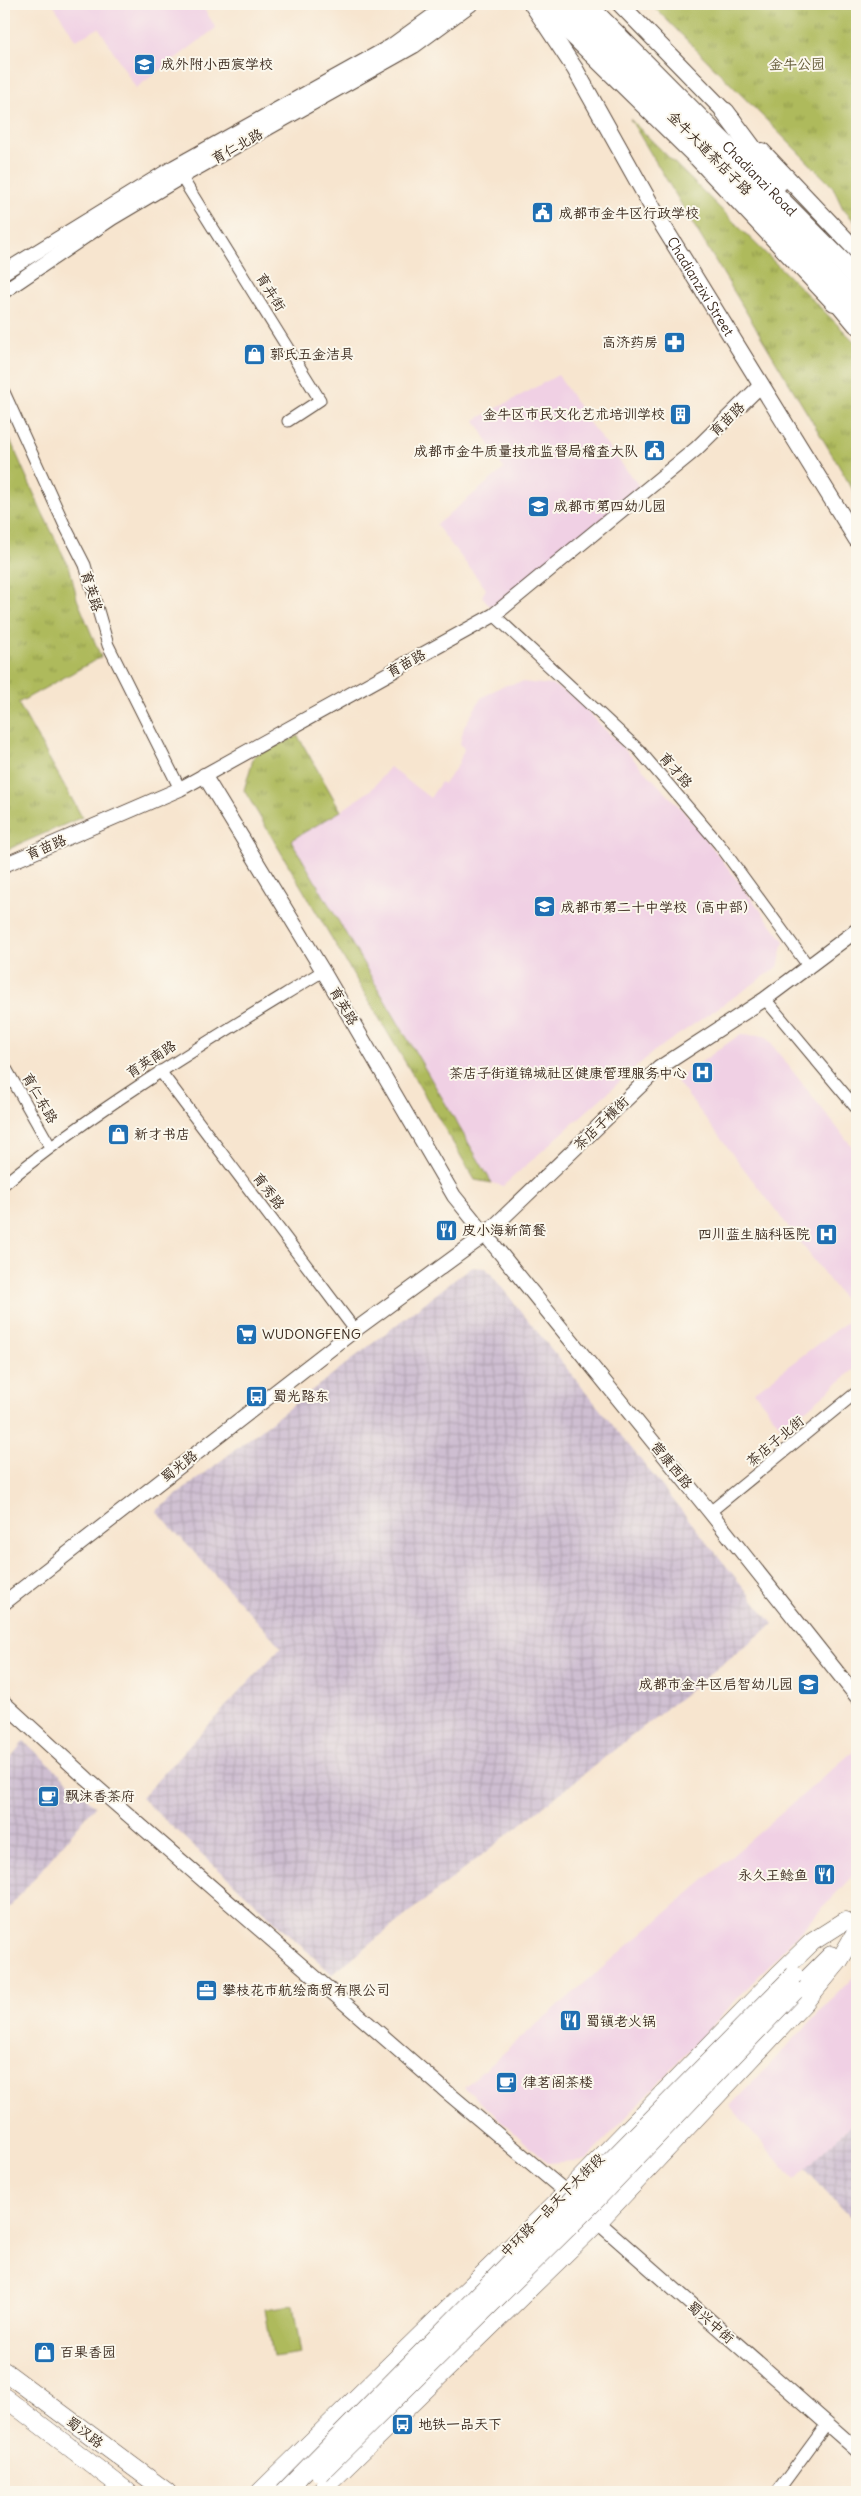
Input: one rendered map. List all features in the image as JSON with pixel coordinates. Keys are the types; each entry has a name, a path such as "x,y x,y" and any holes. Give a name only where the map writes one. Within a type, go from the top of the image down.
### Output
{"highway":[{"name":"金牛大道茶店子路","path":"561,4 635,66"},
{"name":"金牛大道茶店子路","path":"586,4 635,66 750,193 857,303"},
{"name":"Chadianzi Road","path":"635,66 816,234 857,277"},
{"path":"725,112 816,234"},
{"path":"750,193 857,326"}],"main road":[{"name":"Chadianzixi Street","path":"532,4 575,68 660,221 760,386 857,540"},
{"path":"540,4 696,157 857,326"},
{"path":"620,4 857,251"},
{"path":"284,2492 854,1922"},
{"path":"320,2492 598,2222 805,2002 839,1960 854,1922"},
{"name":"中环路一品天下大街段","path":"260,2492 567,2192 812,1942 854,1922"},
{"path":"300,2492 593,2203 799,1979"},
{"name":"蜀汉路","path":"4,2371 167,2492"},
{"name":"蜀汉路","path":"4,2397 128,2492"}],"street":[{"path":"4,272 391,46 449,4"},
{"name":"育仁北路","path":"4,291 178,172 414,46 472,4"},
{"name":"育卉街","path":"178,172 320,400 288,421"},
{"name":"育苗路","path":"4,865 180,789 494,615 696,449 760,386"},
{"name":"育英路","path":"4,392 85,565 108,645 180,789"},
{"name":"育才路","path":"494,615 639,750 719,844 810,967"},
{"name":"育英路","path":"204,776 323,970 454,1196 484,1235"},
{"name":"茶店子横街","path":"355,1330 484,1235 659,1068 765,999 857,930"},
{"name":"育英南路","path":"4,1184 50,1146 160,1071 323,970"},
{"path":"765,999 857,1108"},
{"name":"育仁东路","path":"4,1065 50,1146"},
{"name":"育秀路","path":"160,1071 355,1330"},
{"name":"营康西路","path":"484,1235 710,1512 857,1697"},
{"name":"蜀光路","path":"4,1603 355,1330"},
{"name":"茶店子北街","path":"710,1512 857,1392"},
{"name":"蜀兴中街","path":"4,1703 87,1779 372,2027 567,2192 598,2222 857,2450"},
{"path":"778,2492 827,2424"}],"shaded area":[{"name":"成外附小西宸学校","path":"53,4 201,4 216,28 136,88 99,28 76,40"},
{"name":"成都市第四幼儿园","path":"558,375 590,424 640,487 493,610 482,596 486,589 436,525 504,469 475,420"},
{"name":"成都市第二十中学校（高中部）","path":"521,682 553,685 573,696 689,817 784,941 778,967 653,1052 503,1186 492,1183 291,840 341,811 372,789 390,767 430,798 441,782 444,784 458,765 464,749 460,743 464,727 481,698 502,686"},
{"name":"四川蓝生脑科医院","path":"739,1035 765,1036 857,1153 857,1367 783,1429 754,1392 856,1315 676,1080"},
{"path":"471,1267 486,1268 773,1624 332,1974 141,1798 281,1647 156,1511"},
{"path":"24,1741 95,1806 4,1914 4,1766"},
{"path":"857,1748 857,1871 586,2160 548,2163 464,2087"},
{"path":"857,1973 857,2119 794,2180 730,2106"},
{"path":"857,2119 857,2224 805,2169"}],"green space":[{"name":"金牛公园","path":"651,4 857,4 857,224 843,209 833,187"},
{"path":"630,119 857,344 857,497 836,461"},
{"path":"4,426 42,512 70,569 77,599 101,657 18,703 82,817 4,851"},
{"path":"298,736 341,811 291,840 492,1183 475,1180 244,790 254,756"},
{"path":"293,2305 301,2353 273,2357 265,2309"}],"place":[{"name":"成外附小西宸学校","path":"145,64"},
{"name":"成都市金牛区行政学校","path":"543,213"},
{"name":"高济药房","path":"674,342"},
{"name":"郭氏五金洁具","path":"254,354"},
{"name":"金牛区市民文化艺术培训学校","path":"681,414"},
{"name":"成都市金牛质量技术监督局稽查大队","path":"654,451"},
{"name":"成都市第四幼儿园","path":"538,506"},
{"name":"成都市第二十中学校（高中部）","path":"545,907"},
{"name":"茶店子街道锦城社区健康管理服务中心","path":"703,1073"},
{"name":"新才书店","path":"118,1134"},
{"name":"皮小海新简餐","path":"446,1230"},
{"name":"四川蓝生脑科医院","path":"826,1234"},
{"name":"WUDONGFENG","path":"246,1334"},
{"name":"蜀光路东","path":"257,1396"},
{"name":"成都市金牛区启智幼儿园","path":"809,1684"},
{"name":"飘沫香茶府","path":"49,1796"},
{"name":"永久王鲶鱼","path":"824,1875"},
{"name":"攀枝花市航绘商贸有限公司","path":"206,1990"},
{"name":"蜀镇老火锅","path":"570,2021"},
{"name":"律茗阁茶楼","path":"507,2082"},
{"name":"百果香园","path":"44,2352"},
{"name":"地铁一品天下","path":"402,2424"}]}
